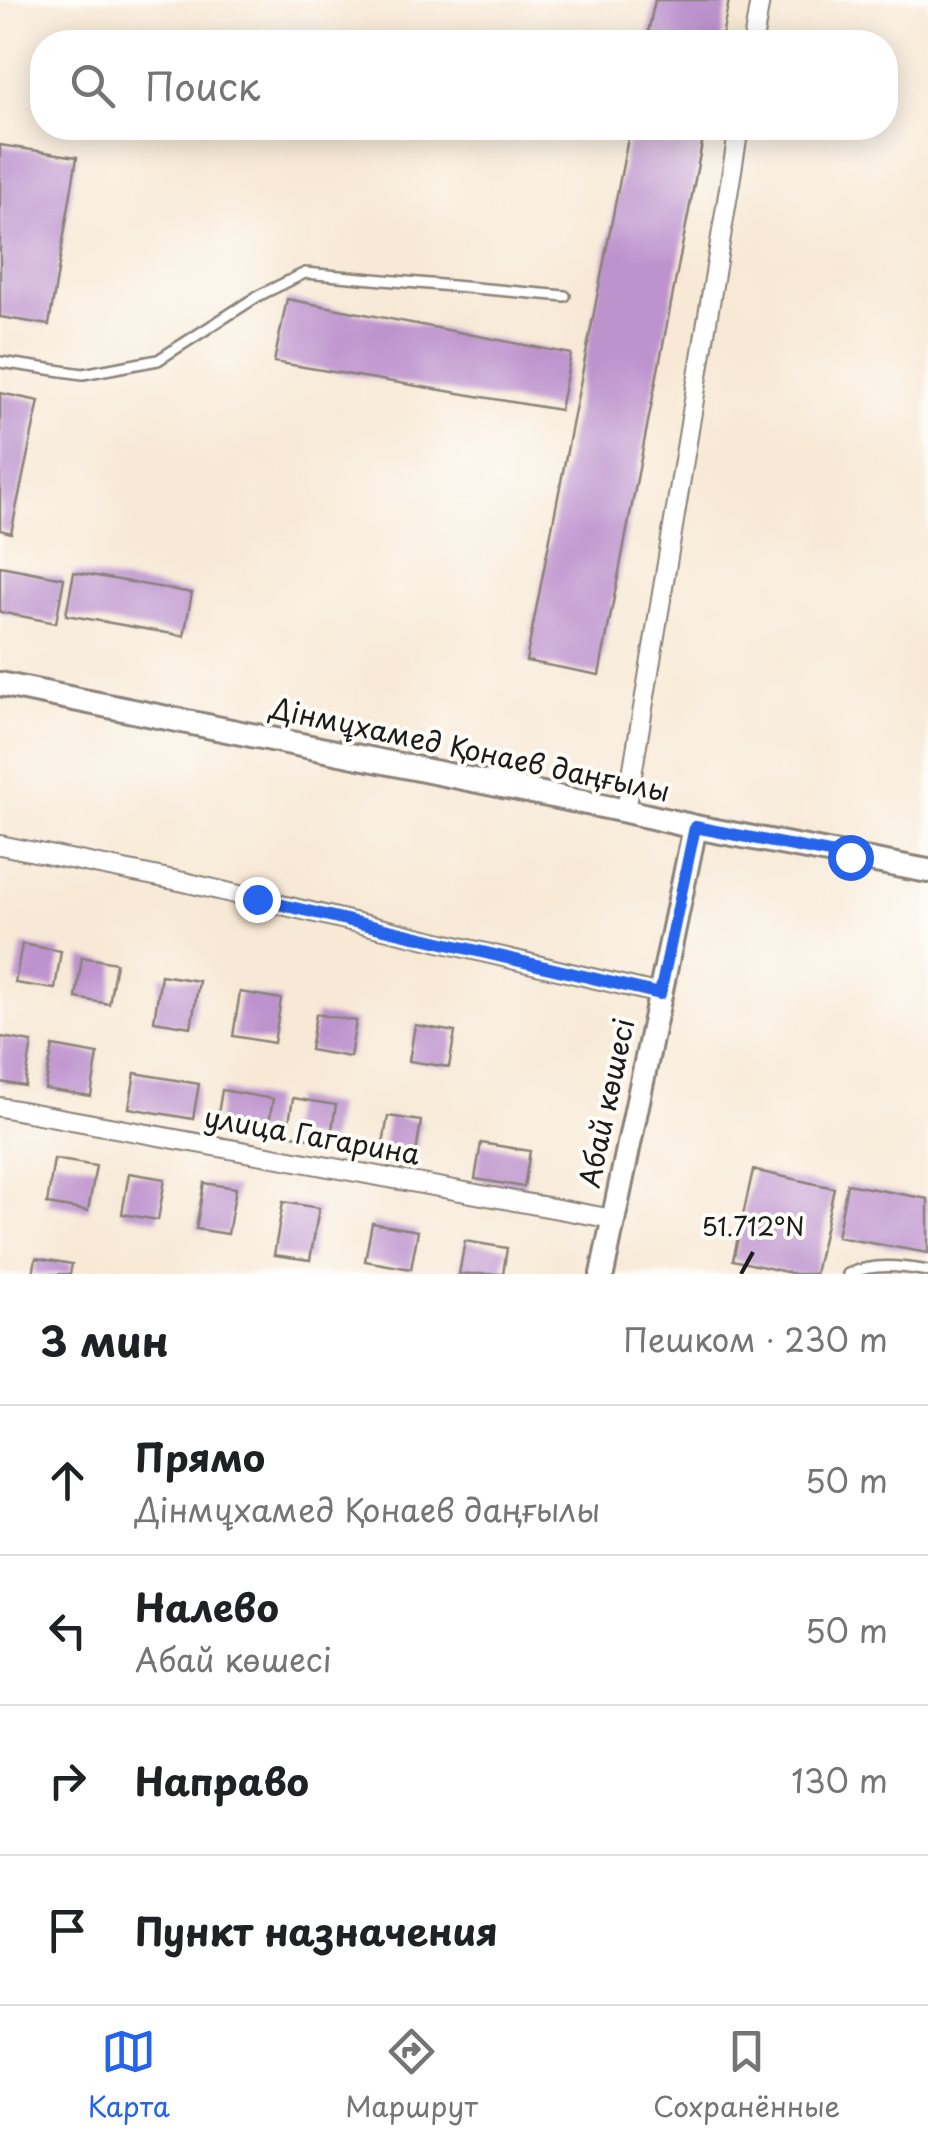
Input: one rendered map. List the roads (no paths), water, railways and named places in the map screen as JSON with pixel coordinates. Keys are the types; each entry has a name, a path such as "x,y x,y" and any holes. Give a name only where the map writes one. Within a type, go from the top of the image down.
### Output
{"street":[{"path":"755,30 760,0"},
{"path":"626,811 737,140"},
{"name":"Дінмұхамед Қонаев даңғылы","path":"0,684 928,872"},
{"name":"Абай көшесі","path":"602,1274 695,827"},
{"path":"0,844 184,882 660,994"},
{"name":"улица Гагарина","path":"0,1108 613,1219"}],"lane":[{"path":"0,362 83,374 158,360 258,296 305,274 565,296"},
{"path":"848,1274 886,1266 928,1271"}]}
